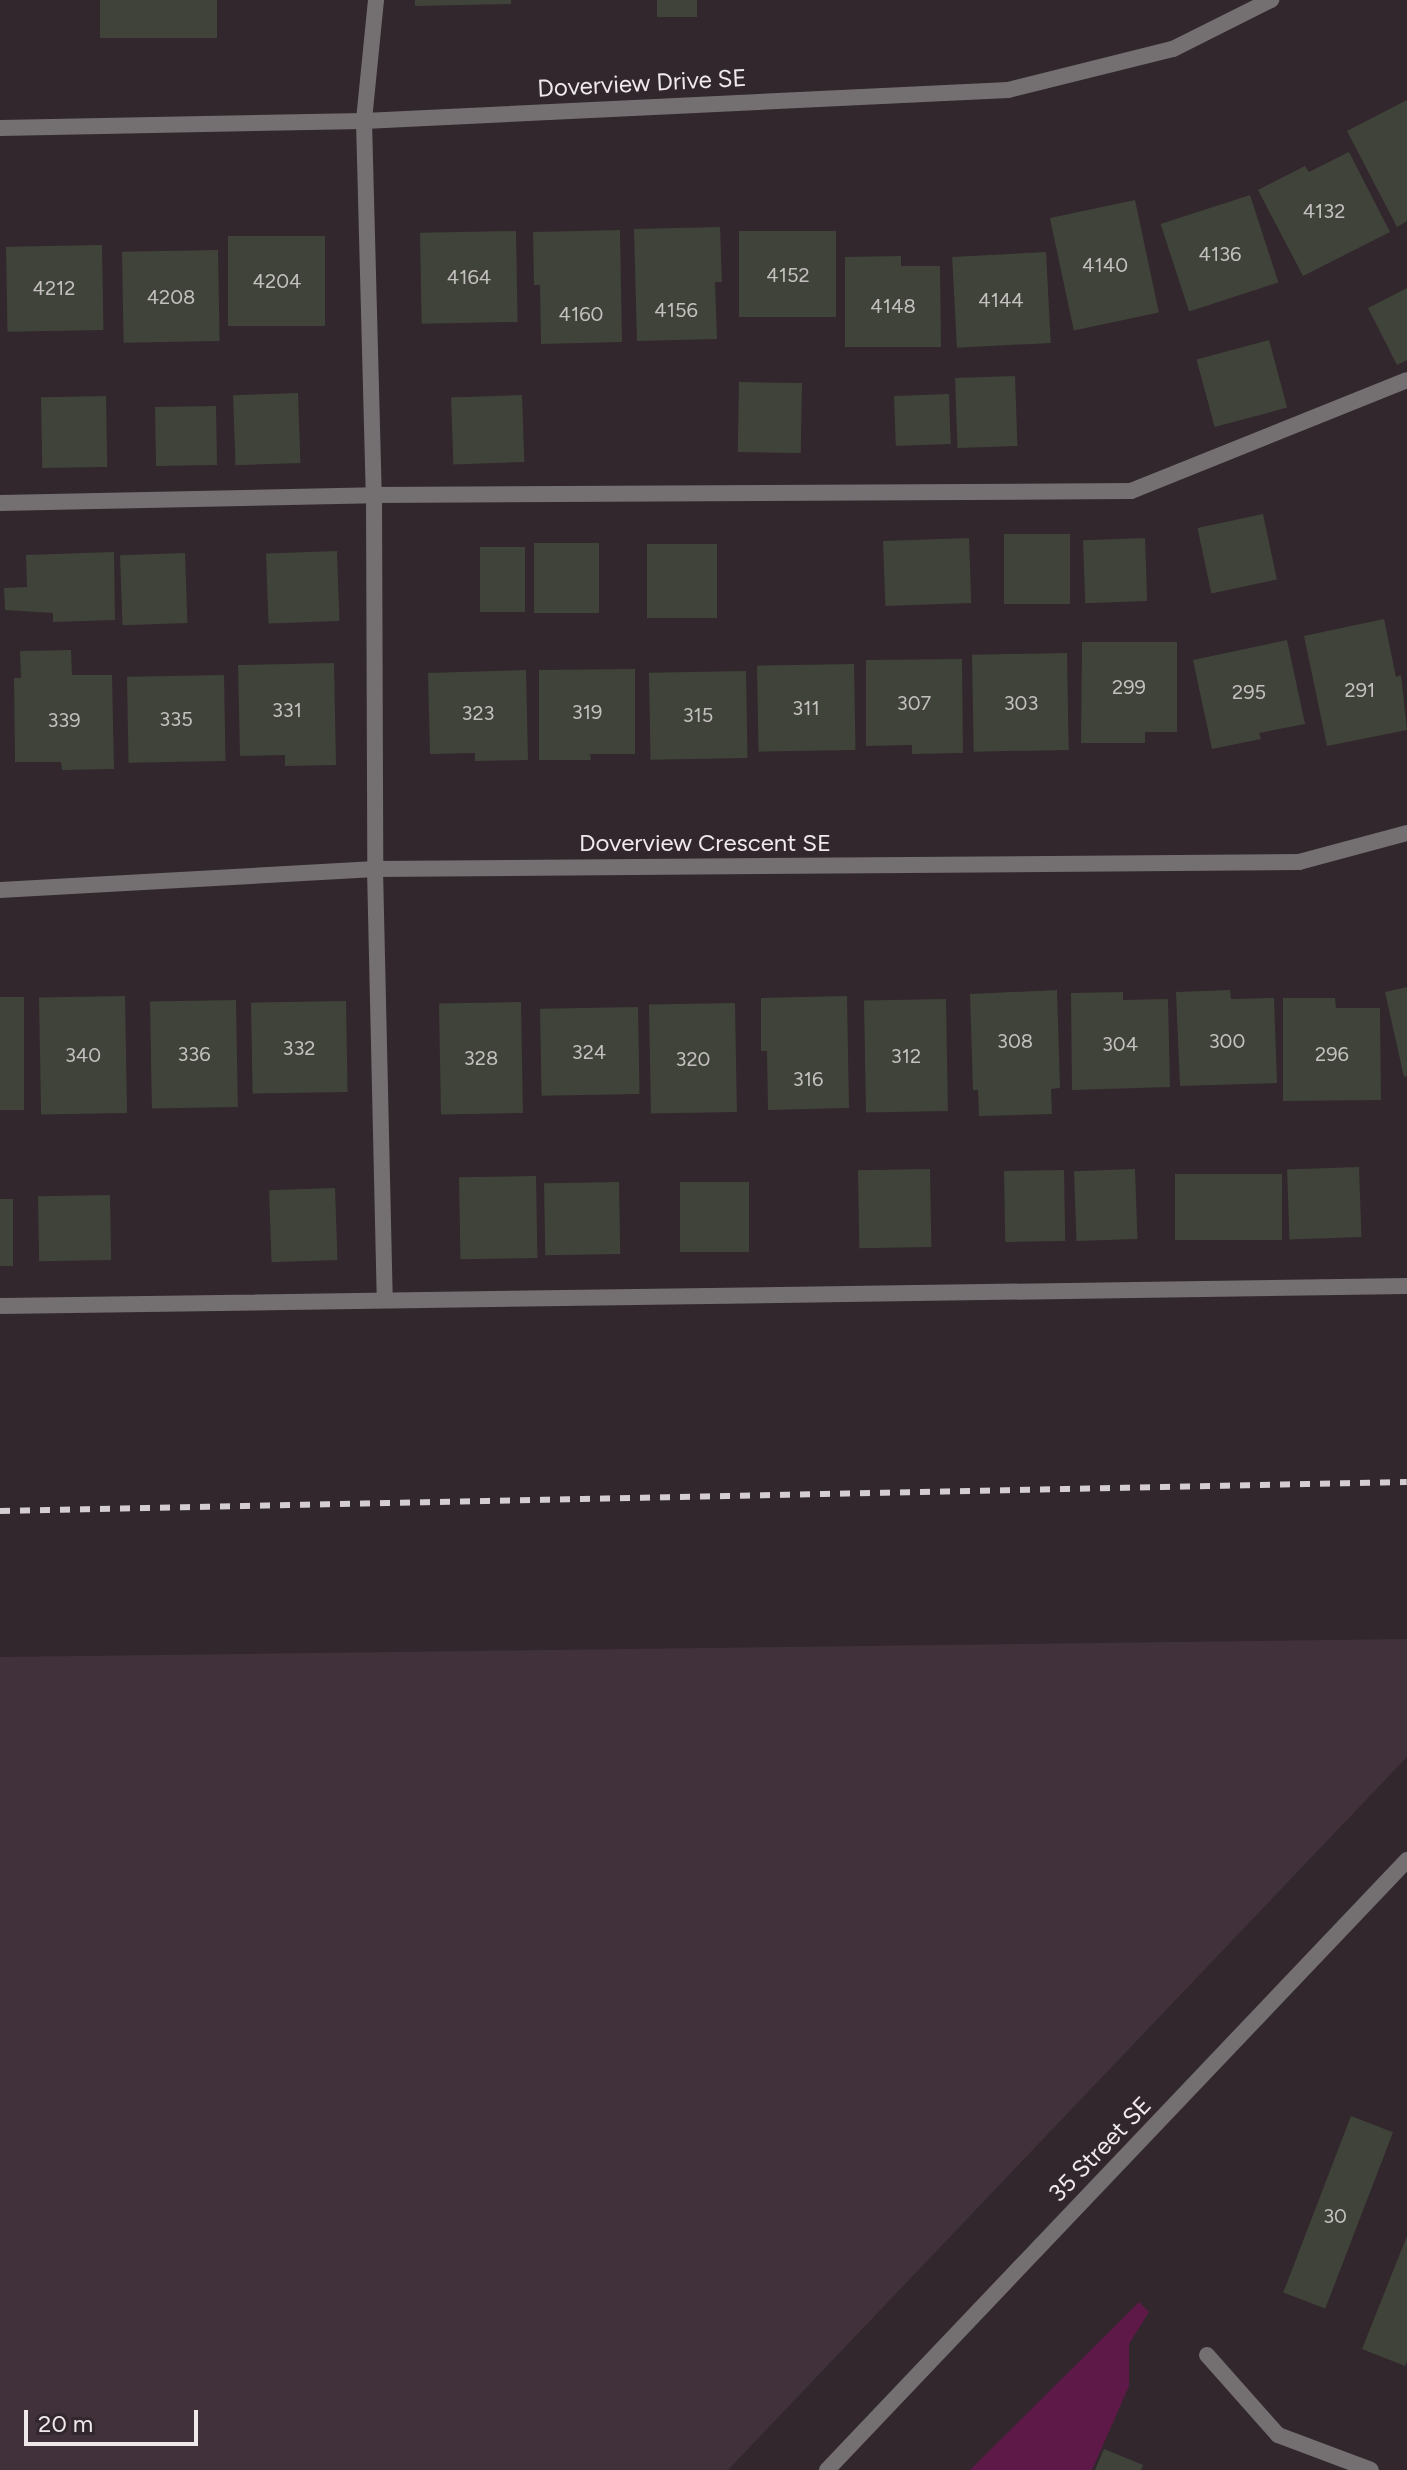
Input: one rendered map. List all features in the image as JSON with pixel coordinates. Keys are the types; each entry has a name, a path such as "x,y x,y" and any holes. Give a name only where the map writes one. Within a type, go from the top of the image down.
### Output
{"street":[{"path":"376,0 364,121 374,495 375,869 385,1300"},
{"name":"Doverview Drive SE","path":"0,128 364,121 1008,90 1173,49 1271,0"},
{"path":"0,503 374,495 1131,491 1407,380"},
{"name":"Doverview Crescent SE","path":"0,890 375,869 1299,862 1407,833"},
{"path":"0,1306 1407,1286"},
{"name":"35 Street SE","path":"827,2470 1407,1860"},
{"path":"1207,2355 1278,2435 1371,2470"}],"shaded area":[{"path":"1407,1639 1407,1757 728,2470 0,2470 0,1657"},
{"path":"1139,2302 1149,2312 1129,2344 1129,2386 1092,2470 970,2470"}],"building":[{"path":"100,0 217,0 217,38 100,38"},
{"path":"415,0 511,0 511,4 415,6"},
{"path":"657,0 697,0 697,17 657,17"},
{"path":"1407,100 1407,221 1397,227 1347,131"},
{"path":"1349,152 1390,232 1303,276 1258,190 1305,166 1309,172"},
{"path":"1250,195 1278,282 1189,312 1161,224"},
{"path":"1135,200 1159,312 1074,331 1050,218"},
{"path":"720,227 722,282 715,282 717,339 637,341 634,229"},
{"path":"620,230 622,342 541,344 540,285 534,285 533,232"},
{"path":"516,231 518,322 422,324 420,233"},
{"path":"739,231 836,231 836,317 739,317"},
{"path":"228,236 325,236 325,326 228,326"},
{"path":"102,245 103,330 7,332 6,247"},
{"path":"218,250 220,341 124,343 122,252"},
{"path":"1046,252 1051,343 957,348 952,257"},
{"path":"901,256 901,266 940,266 941,347 845,347 845,257"},
{"path":"1407,288 1407,360 1397,365 1368,308"},
{"path":"1269,340 1287,408 1215,427 1197,359"},
{"path":"1015,376 1017,446 957,448 955,378"},
{"path":"739,382 802,383 801,453 738,452"},
{"path":"298,393 300,463 235,465 233,395"},
{"path":"949,394 951,444 896,446 894,396"},
{"path":"522,395 524,462 453,464 451,397"},
{"path":"106,396 107,467 42,468 41,397"},
{"path":"216,406 217,465 156,466 155,407"},
{"path":"1263,514 1277,580 1211,593 1197,528"},
{"path":"1004,534 1070,534 1070,604 1004,604"},
{"path":"969,538 971,603 885,606 883,541"},
{"path":"1145,538 1147,601 1085,603 1083,540"},
{"path":"534,543 599,543 599,613 534,613"},
{"path":"647,544 717,544 717,618 647,618"},
{"path":"480,547 525,547 525,612 480,612"},
{"path":"337,551 339,621 268,623 266,553"},
{"path":"114,552 115,620 53,622 53,613 5,610 4,588 27,587 26,555"},
{"path":"185,553 187,623 122,625 120,555"},
{"path":"1384,619 1396,677 1401,675 1407,730 1327,746 1304,636"},
{"path":"1287,640 1305,724 1259,733 1261,739 1212,749 1193,660"},
{"path":"1082,642 1177,642 1177,732 1145,732 1145,743 1081,743"},
{"path":"71,650 72,675 112,675 114,769 62,770 61,762 15,762 14,678 21,678 20,651"},
{"path":"1067,653 1069,750 974,752 972,655"},
{"path":"962,659 963,753 912,754 912,745 866,746 866,660"},
{"path":"334,663 336,765 285,766 285,755 240,756 238,665"},
{"path":"854,664 856,750 759,752 757,666"},
{"path":"635,669 635,754 590,754 591,760 539,760 539,670"},
{"path":"526,670 528,760 475,761 475,753 430,754 428,673"},
{"path":"746,671 748,758 651,760 649,673"},
{"path":"224,675 226,761 129,763 127,677"},
{"path":"1407,987 1407,1076 1404,1077 1385,992"},
{"path":"1057,990 1060,1088 1051,1089 1052,1114 979,1116 978,1090 973,1090 970,994"},
{"path":"1230,990 1231,999 1274,998 1277,1083 1180,1086 1176,992"},
{"path":"1123,992 1123,1000 1168,999 1170,1087 1072,1090 1071,993"},
{"path":"125,996 127,1113 41,1114 39,998"},
{"path":"847,996 849,1108 768,1110 767,1051 761,1051 761,998"},
{"path":"0,997 24,997 24,1110 0,1110"},
{"path":"1283,998 1335,998 1336,1008 1380,1008 1381,1100 1283,1101"},
{"path":"946,999 948,1111 866,1112 864,1000"},
{"path":"236,1000 238,1107 152,1108 150,1002"},
{"path":"346,1001 348,1092 253,1094 251,1003"},
{"path":"521,1002 523,1113 441,1114 439,1003"},
{"path":"735,1003 737,1112 651,1113 649,1005"},
{"path":"638,1007 640,1094 542,1096 540,1009"},
{"path":"1359,1167 1361,1237 1289,1239 1287,1170"},
{"path":"930,1169 931,1247 859,1248 858,1170"},
{"path":"1135,1169 1137,1239 1076,1241 1074,1171"},
{"path":"1064,1170 1065,1241 1005,1242 1004,1171"},
{"path":"1175,1174 1282,1174 1282,1240 1175,1240"},
{"path":"536,1176 537,1258 460,1259 459,1177"},
{"path":"619,1182 620,1254 545,1255 544,1183"},
{"path":"680,1182 749,1182 749,1252 680,1252"},
{"path":"335,1188 338,1260 272,1262 269,1190"},
{"path":"110,1195 111,1260 39,1261 38,1196"},
{"path":"0,1199 13,1199 13,1266 0,1266"},
{"path":"1351,2116 1393,2132 1325,2309 1283,2292"},
{"path":"1407,2236 1407,2362 1405,2366 1362,2349"},
{"path":"1104,2449 1143,2465 1141,2470 1095,2470"}],"railway":[{"path":"0,1511 1407,1482"}]}
